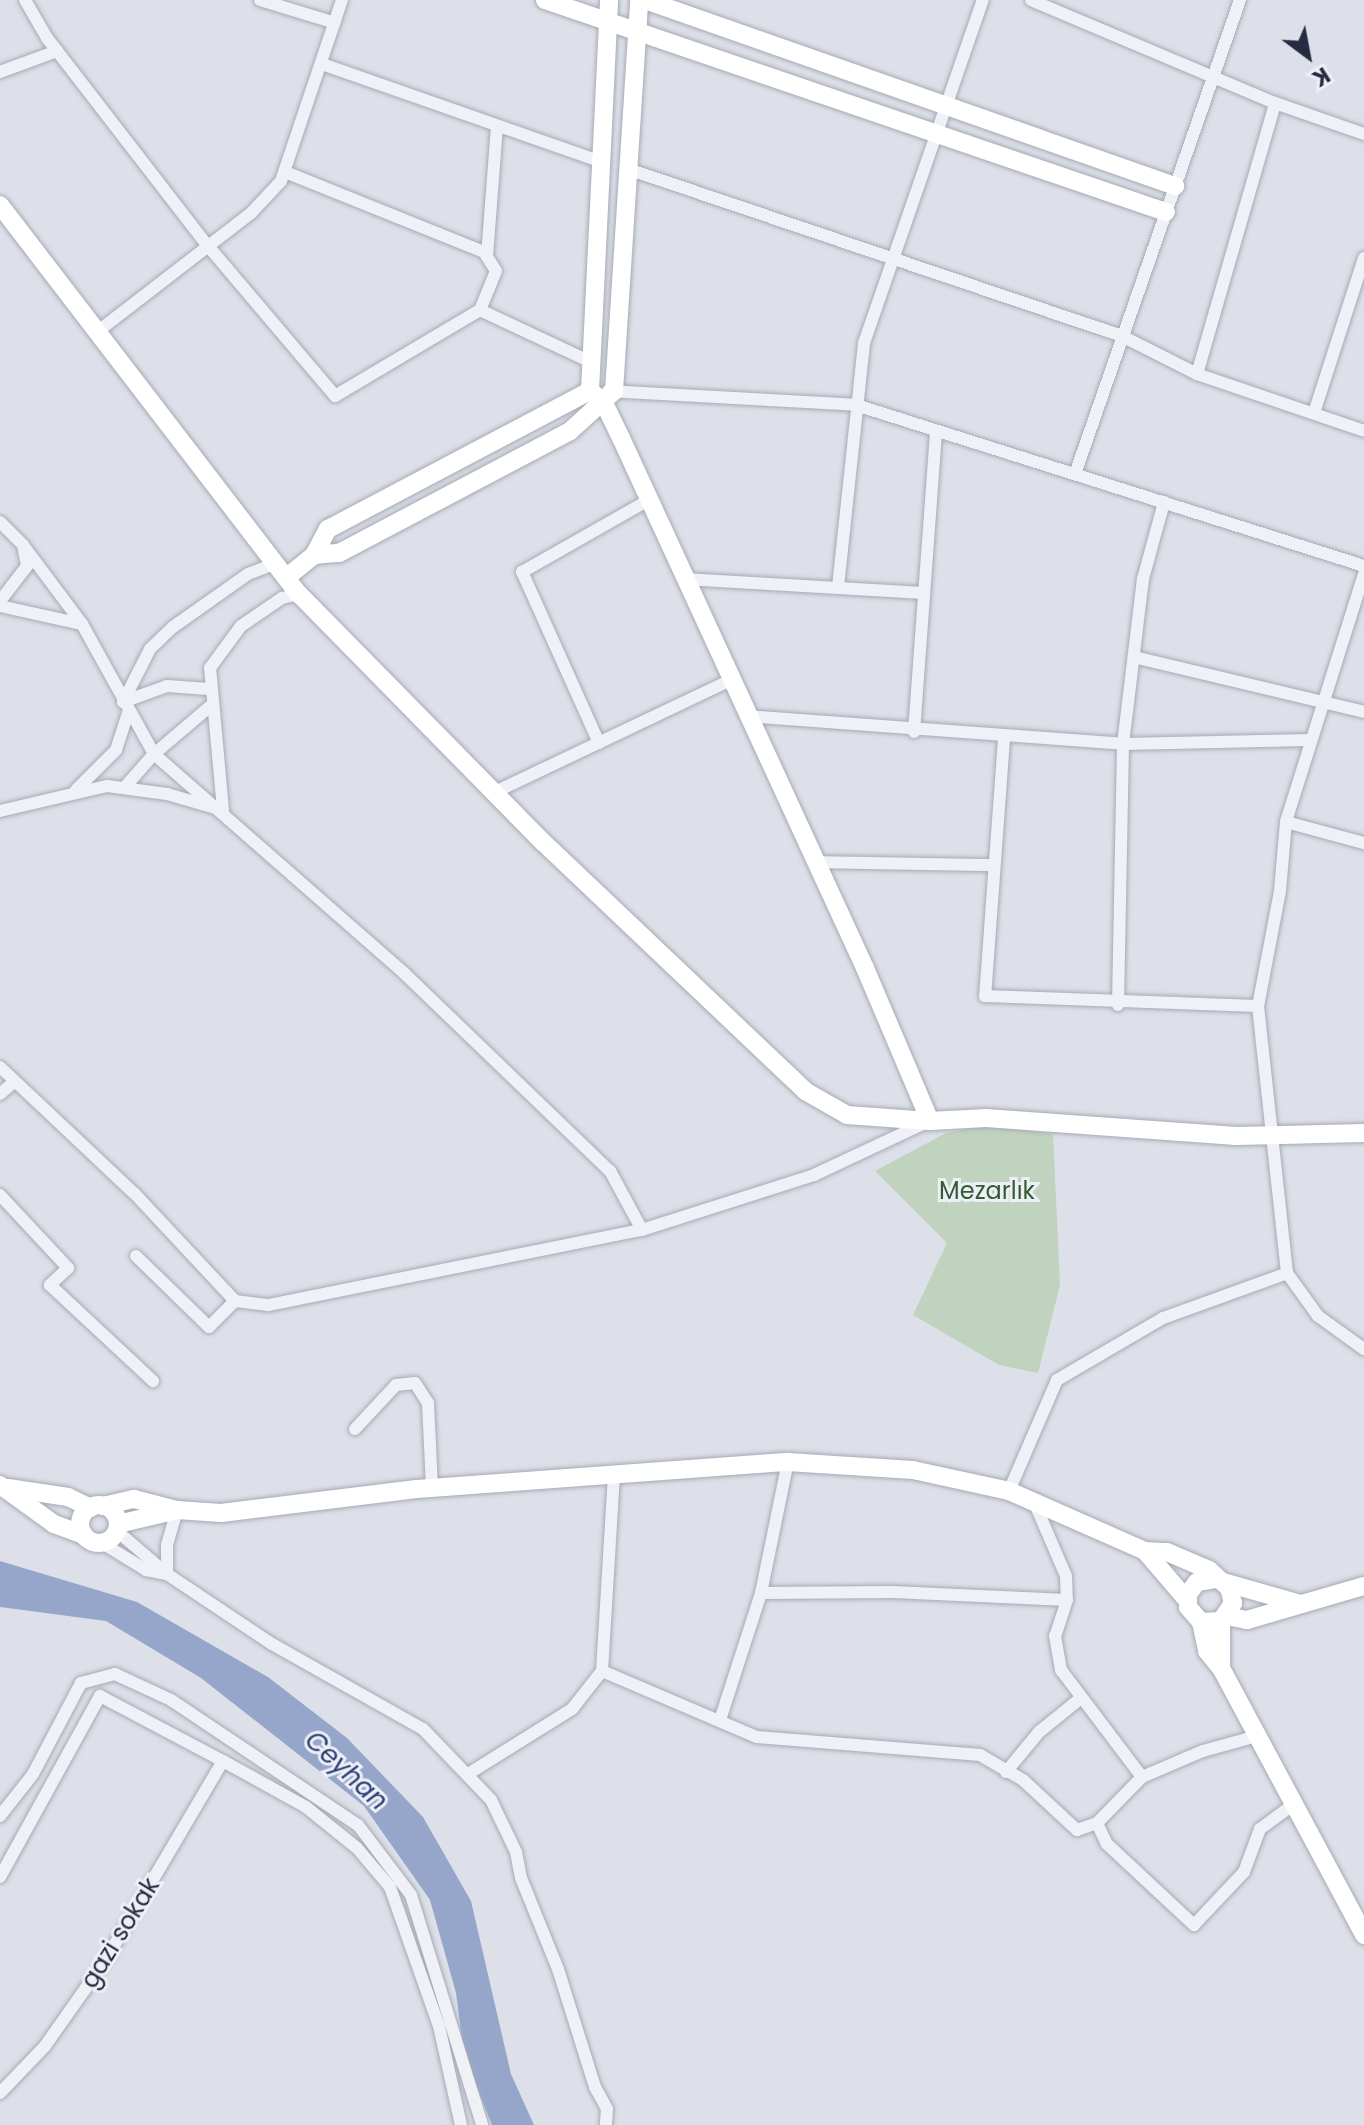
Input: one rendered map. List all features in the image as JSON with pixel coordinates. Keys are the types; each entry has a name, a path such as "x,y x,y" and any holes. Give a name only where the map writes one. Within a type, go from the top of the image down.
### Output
{"street":[{"path":"25,0 57,51 208,246 335,396 480,310 496,271 487,256 497,127"},
{"path":"260,0 335,23"},
{"path":"97,332 252,212 285,172 342,0"},
{"path":"545,0 1166,212"},
{"path":"609,0 593,363 603,394 729,681 815,862 930,1121"},
{"path":"123,702 150,649 173,627 248,574 282,570 314,555 339,553 570,431 603,394 628,169 642,0 944,102 1175,186"},
{"path":"838,587 864,343 933,133 983,0"},
{"path":"1031,0 1275,103 1364,134"},
{"path":"1075,474 1240,0"},
{"path":"0,72 57,51"},
{"path":"322,64 602,162"},
{"path":"1197,374 1275,103"},
{"path":"628,169 1122,336 1197,374 1364,431"},
{"path":"285,172 487,256"},
{"path":"0,205 299,594 495,792 805,1091 847,1115 930,1121 986,1118 1236,1136 1364,1133"},
{"path":"1314,413 1364,258"},
{"path":"480,310 593,363"},
{"path":"314,555 328,529 603,394 856,405 1364,566"},
{"path":"914,732 936,431"},
{"path":"599,743 522,572 649,500"},
{"path":"1118,1005 1123,744 1143,579 1164,502"},
{"path":"0,522 23,545 82,624 129,714 116,750 73,793"},
{"path":"23,545 27,566 0,604 82,624"},
{"path":"1364,574 1322,699 1286,822 1280,891 1258,1006 1275,1135 1287,1273 1318,1316 1364,1349"},
{"path":"686,579 922,593"},
{"path":"223,810 209,689 210,668 229,639 282,598 299,594"},
{"path":"1134,657 1322,699 1364,712"},
{"path":"495,792 729,681"},
{"path":"123,702 167,686 209,689"},
{"path":"123,702 154,754 223,810 404,973 610,1171 642,1230"},
{"path":"124,788 154,754 213,704"},
{"path":"746,716 1004,739 1123,744 1310,740"},
{"path":"1004,739 985,996 1118,1005 1258,1006"},
{"path":"0,811 73,793 124,788 223,810"},
{"path":"1286,822 1364,843"},
{"path":"815,862 993,865"},
{"path":"0,1067 135,1194 235,1301 269,1305 642,1230 814,1175 930,1121"},
{"path":"0,1094 14,1082"},
{"path":"0,1195 68,1268 50,1285 153,1381"},
{"path":"136,1256 209,1327 235,1301"},
{"path":"1009,1491 1057,1380 1163,1318 1287,1273"},
{"path":"355,1429 396,1385 415,1383 428,1403 432,1488"},
{"path":"721,1717 761,1593 788,1462"},
{"path":"84,1535 80,1523 97,1507 134,1499 177,1510 221,1513 432,1488 788,1462 913,1470 1009,1491 1145,1551 1185,1558 1220,1581 1304,1605"},
{"path":"468,1774 572,1709 602,1671 614,1476"},
{"path":"3,1486 54,1524 84,1535 112,1533 177,1510"},
{"path":"3,1486 68,1497 114,1513 112,1533 146,1570 167,1574"},
{"path":"1035,1504 1066,1576 1067,1600 1055,1636 1061,1670 1142,1777"},
{"path":"167,1574 167,1545 177,1510"},
{"path":"112,1533 272,1644 423,1729 491,1800 516,1852 595,2087 607,2109 606,2125"},
{"path":"1145,1551 1187,1600 1201,1622 1207,1651 1221,1668 1364,1935"},
{"path":"1187,1600 1197,1582 1220,1581"},
{"path":"1220,1581 1233,1603 1224,1618 1221,1668"},
{"path":"1201,1622 1224,1618 1247,1620 1364,1586"},
{"path":"761,1593 893,1592 1067,1600"},
{"path":"602,1671 721,1717 757,1737 980,1755 1023,1780 1077,1830 1097,1823 1142,1777 1203,1751 1257,1736"},
{"path":"0,1816 33,1774 81,1683 115,1674 171,1700 358,1825 411,1895 482,2125"},
{"path":"0,1877 100,1696 223,1761 306,1807 357,1848 390,1887 439,2026 461,2125"},
{"path":"1006,1772 1039,1732 1081,1698"},
{"name":"gazi sokak","path":"0,2093 45,2046 105,1961 223,1761"},
{"path":"1097,1823 1107,1844 1194,1925 1244,1872 1260,1829 1294,1804"}],"green space":[{"name":"Mezarlık","path":"988,1125 1053,1134 1060,1285 1038,1373 999,1365 913,1315 947,1243 875,1171 946,1133"}],"water":[{"name":"Ceyhan","path":"0,1561 137,1602 268,1677 347,1738 423,1817 471,1901 511,2074 534,2125 492,2125 464,2055 456,1993 430,1900 364,1806 201,1678 106,1621 0,1607"}]}
